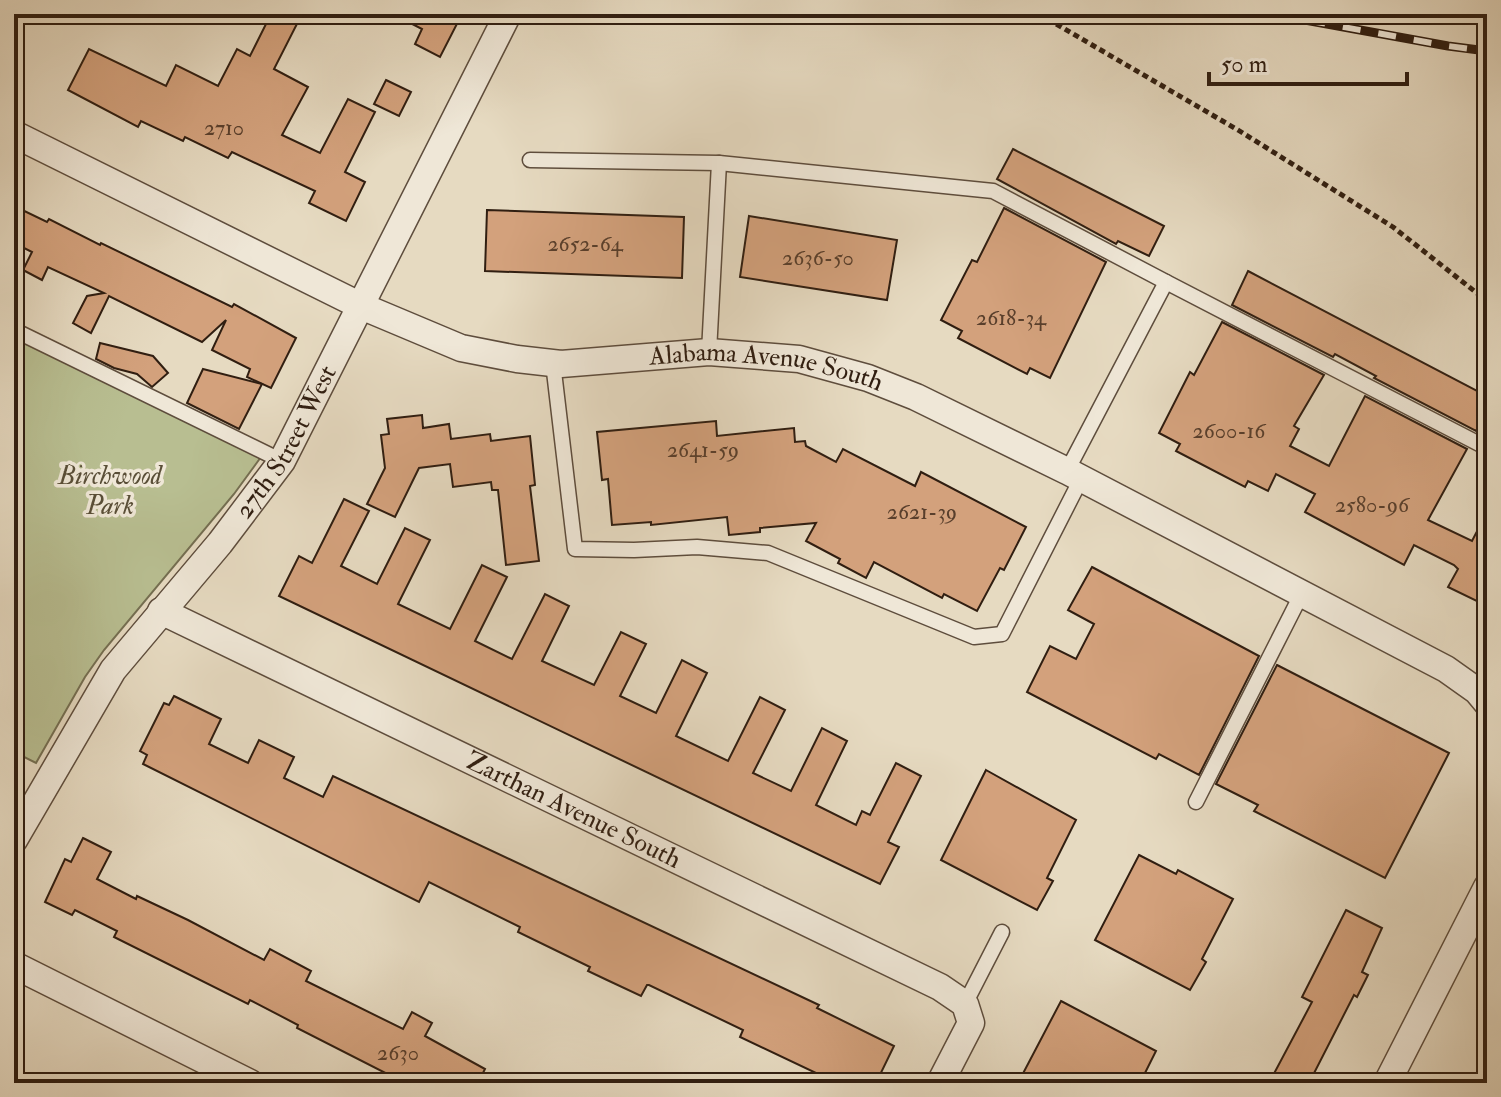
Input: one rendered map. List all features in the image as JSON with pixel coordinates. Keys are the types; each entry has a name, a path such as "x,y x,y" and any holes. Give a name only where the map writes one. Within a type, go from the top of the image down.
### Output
{"street":[{"name":"27th Street West","path":"14,840 113,670 220,543 282,461 508,14"},
{"name":"Alabama Avenue South","path":"14,134 361,306 461,348 553,363 709,352 799,359 868,378 916,397 1074,475 1446,669 1477,691 1487,703"},
{"name":"Zarthan Avenue South","path":"161,611 940,987 968,1013"},
{"path":"1387,1083 1487,887"},
{"path":"14,965 250,1083"},
{"path":"940,1083 968,1013"}],"lane":[{"path":"530,160 719,163 993,191 1487,448"},
{"path":"709,352 719,163"},
{"path":"553,363 575,549 697,547 768,553 974,637 1002,634 1166,282"},
{"path":"14,330 282,461"},
{"path":"1196,802 1301,595"},
{"path":"968,1013 1002,932"}],"path":[{"path":"1039,14 1238,130 1393,227 1487,301"}],"green space":[{"name":"Birchwood Park","path":"14,337 261,457 234,494 104,650 36,763 14,752"}],"building":[{"path":"271,14 302,14 274,69 308,87 282,135 320,153 348,99 375,112 345,172 365,182 346,221 309,203 315,191 232,152 228,158 185,137 183,141 141,121 138,127 68,90 89,49 166,86 176,65 218,86 237,49 250,56"},
{"path":"393,14 462,14 440,57 415,44 422,29"},
{"path":"386,80 411,92 399,116 374,104"},
{"path":"1013,149 1164,226 1149,256 1118,241 1116,244 997,179"},
{"path":"14,206 101,243 232,307 234,304 296,338 271,388 247,377 250,369 212,350 226,320 202,342 109,296 91,333 73,323 87,296 104,293 48,267 42,280 23,270 32,252 14,243"},
{"path":"1004,208 1106,262 1050,378 1030,368 1027,374 958,338 962,331 941,320 972,260 977,262"},
{"path":"487,210 684,217 682,278 485,271"},
{"path":"749,216 897,240 887,300 740,277"},
{"path":"1248,271 1487,396 1487,432 1478,427 1476,431 1335,354 1333,357 1232,305"},
{"path":"1222,322 1324,375 1294,426 1299,429 1290,446 1329,466 1365,396 1467,449 1428,520 1472,541 1487,512 1487,606 1448,587 1458,569 1454,565 1414,545 1404,565 1305,512 1315,494 1276,474 1268,491 1248,481 1245,487 1176,451 1180,444 1159,433 1190,372 1194,375"},
{"path":"100,343 153,356 168,373 152,387 137,374 96,359"},
{"path":"203,369 262,384 239,429 187,403"},
{"path":"422,415 423,428 449,424 451,439 490,434 491,441 530,436 535,485 530,486 539,561 506,565 498,490 492,490 491,482 453,487 450,464 419,468 395,517 367,504 385,468 381,435 389,434 387,419"},
{"path":"716,421 717,436 794,428 795,442 805,441 806,446 836,462 843,449 915,486 921,472 1026,527 1004,570 1000,568 977,611 944,594 942,598 874,562 866,578 838,563 840,559 806,541 816,523 760,528 760,532 729,535 727,517 651,525 651,522 612,525 608,479 602,480 597,432"},
{"path":"344,499 369,511 341,566 377,584 405,528 430,540 398,604 450,629 482,565 507,577 475,641 512,659 545,594 569,606 542,661 594,685 621,632 646,644 620,696 656,713 682,660 707,673 676,736 728,761 760,697 785,710 753,773 791,791 822,728 847,741 816,805 856,825 862,811 870,815 896,763 921,776 888,842 899,847 880,884 279,596 299,556 312,563"},
{"path":"1092,567 1259,656 1199,775 1159,754 1156,759 1027,692 1050,646 1076,659 1094,624 1068,610"},
{"path":"1277,665 1449,753 1385,878 1254,811 1258,805 1216,784"},
{"path":"174,696 221,719 209,744 248,763 259,740 294,757 284,778 323,797 333,776 819,1005 817,1008 894,1046 876,1083 837,1083 740,1037 743,1030 649,985 641,996 518,932 520,927 429,882 419,902 143,764 147,755 140,751 164,703 169,705"},
{"path":"986,770 1076,820 1047,878 1053,881 1037,910 941,860"},
{"path":"83,838 111,852 97,879 188,920 264,960 270,949 311,971 306,981 403,1029 412,1012 432,1023 425,1036 485,1069 478,1083 405,1083 297,1028 298,1025 250,1000 248,1004 114,937 117,931 75,910 72,915 45,902 65,859 71,862"},
{"path":"1139,855 1176,874 1178,870 1233,899 1202,959 1206,962 1190,990 1095,940"},
{"path":"1346,910 1382,928 1362,972 1368,975 1357,997 1354,995 1309,1083 1269,1083 1312,1002 1302,997"},
{"path":"1061,1001 1156,1051 1140,1083 1018,1083"}],"railway":[{"path":"1272,14 1487,51"}]}
